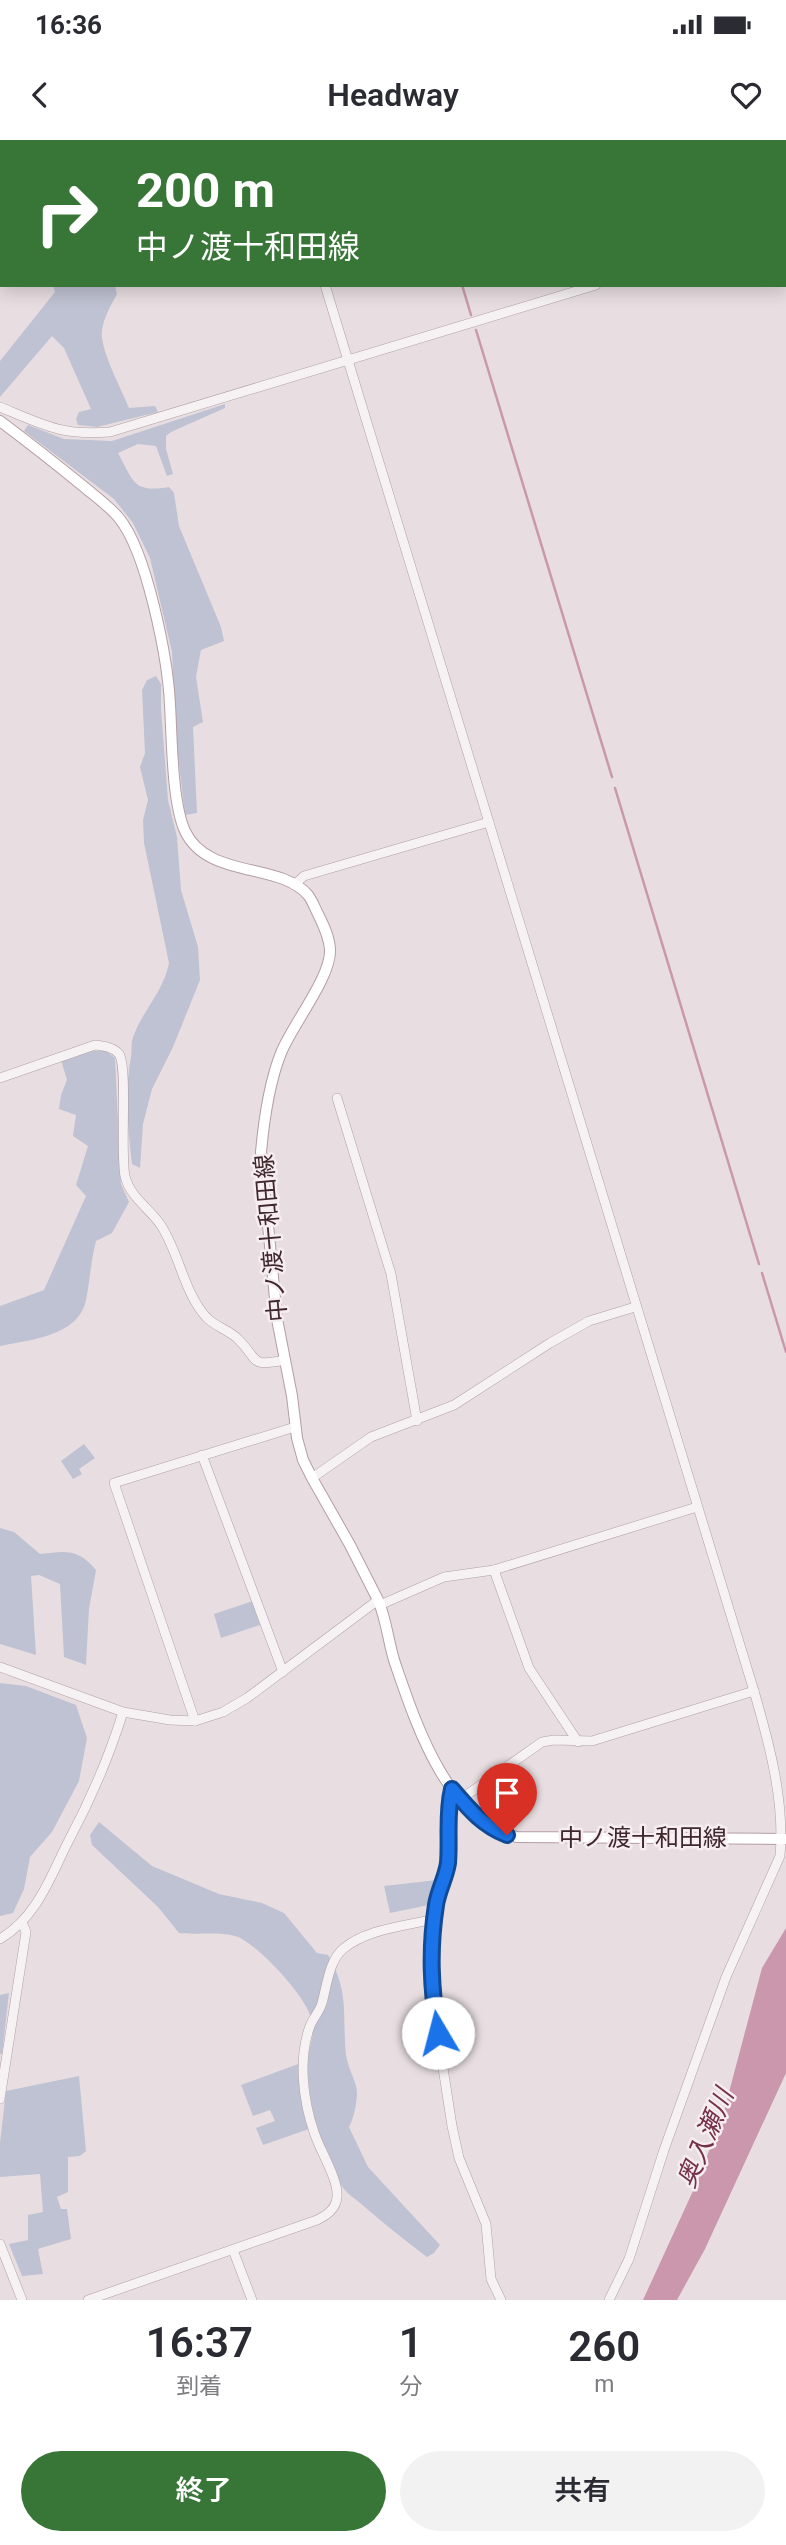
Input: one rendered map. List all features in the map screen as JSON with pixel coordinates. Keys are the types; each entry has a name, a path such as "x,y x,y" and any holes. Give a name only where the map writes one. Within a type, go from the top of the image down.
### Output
{"main road":[{"path":"0,421 110,509 130,533 138,551 155,612 164,656 170,695 177,799 185,832 207,857 294,885"},
{"name":"中ノ渡十和田線","path":"294,885 310,898 323,924 330,952 324,974 281,1054 262,1136 261,1152 277,1319 303,1460 356,1554 379,1602 395,1662 425,1742 452,1789 477,1818 492,1829 517,1837 784,1839"}],"street":[{"path":"326,287 754,1691 769,1743 784,1839 780,1856 726,1977 628,2259 609,2300"},
{"path":"0,407 61,431 78,434 110,432 589,287"},
{"path":"294,885 304,876 489,822"},
{"path":"0,1078 95,1045 106,1046 115,1051 121,1057 123,1068 125,1175 130,1189 159,1222 169,1238 186,1282 208,1319 237,1339 256,1363 285,1360"},
{"path":"337,1098 391,1274 417,1420"},
{"path":"312,1478 371,1437 454,1405 589,1321 635,1307"},
{"path":"195,1721 114,1483 295,1427"},
{"path":"202,1455 283,1672"},
{"path":"0,1667 122,1712 195,1721 232,1708 379,1602 444,1577 495,1570 697,1507"},
{"path":"495,1570 529,1668 578,1742"},
{"path":"461,1799 541,1742 592,1741 754,1691"},
{"path":"0,1939 22,1922 43,1895 76,1830 111,1750 122,1712"},
{"path":"452,1789 448,1805 448,1865 437,1898 430,1983 447,2100 459,2158 486,2224 491,2278 501,2300"},
{"path":"88,2300 317,2220 333,2208 337,2200 336,2187 314,2132 306,2104 304,2080 307,2036 320,2009 334,1957 360,1939 434,1919"},
{"path":"0,2099 26,1932 22,1922"},
{"path":"0,2244 22,2300"},
{"path":"233,2250 252,2300"}],"shaded area":[{"path":"54,287 115,287 117,294 102,330 107,358 129,408 155,406 158,412 97,427 78,425 76,419 79,412 91,409 64,348 52,336 0,397 0,361 55,292"},
{"path":"225,404 225,408 166,436 166,449 173,474 167,476 156,446 138,444 118,453 132,478 141,487 169,487 174,493 179,526 221,627 224,641 201,650 196,677 203,722 193,727 197,813 185,815 176,737 172,652 150,558 133,523 114,499 24,431 28,425 64,439 112,441"},
{"path":"156,676 161,684 168,800 177,837 181,890 198,947 200,980 173,1047 152,1089 143,1124 140,1168 132,1164 128,1124 127,1097 132,1043 135,1031 162,984 169,963 144,843 143,820 148,800 140,767 145,753 142,690 147,680"},
{"path":"93,1051 106,1051 115,1058 121,1184 129,1202 112,1233 96,1241 86,1300 74,1322 51,1334 0,1346 0,1306 44,1290 86,1196 76,1185 88,1146 73,1136 76,1115 59,1109 67,1080 61,1060"},
{"path":"84,1444 95,1458 79,1469 82,1474 73,1479 61,1461"},
{"path":"0,1528 14,1532 40,1554 77,1554 96,1570 89,1609 86,1665 64,1657 60,1584 39,1575 31,1576 36,1655 0,1644"},
{"path":"253,1601 260,1625 221,1638 214,1614"},
{"path":"0,1683 26,1686 76,1705 87,1738 79,1781 52,1832 30,1857 24,1889 13,1913 0,1916"},
{"path":"99,1822 152,1866 219,1894 262,1903 284,1913 317,1953 328,1955 340,1981 344,2004 346,2055 357,2090 356,2107 349,2127 368,2167 440,2245 434,2253 427,2257 341,2185 327,2156 310,2094 308,2062 313,2025 310,2014 294,1989 270,1962 238,1937 225,1934 179,1933 158,1907 92,1845 90,1835"},
{"path":"437,1880 429,1905 390,1913 384,1886"},
{"path":"786,1928 786,2073 705,2249 677,2300 643,2300 698,2180 724,2111 762,1968"},
{"path":"9,1993 2,2054 0,2054 0,1995"},
{"path":"301,2063 302,2106 309,2129 263,2145 256,2128 275,2121 270,2110 253,2116 241,2085"},
{"path":"79,2076 86,2151 80,2156 68,2157 68,2192 57,2197 61,2209 67,2209 71,2239 38,2249 43,2274 22,2276 9,2244 28,2240 28,2215 43,2212 40,2174 0,2177 0,2143 6,2091"}],"waterway":[{"path":"463,287 471,315"},
{"path":"476,330 612,777"},
{"path":"615,788 759,1264"},
{"path":"762,1273 786,1352"}],"route":[{"path":"438,2033 430,1983 431,1941 437,1898 448,1865 448,1805 452,1789 477,1818 492,1829 507,1835"}],"water label":[{"name":"奥入瀬川","path":"705,2138"}]}
